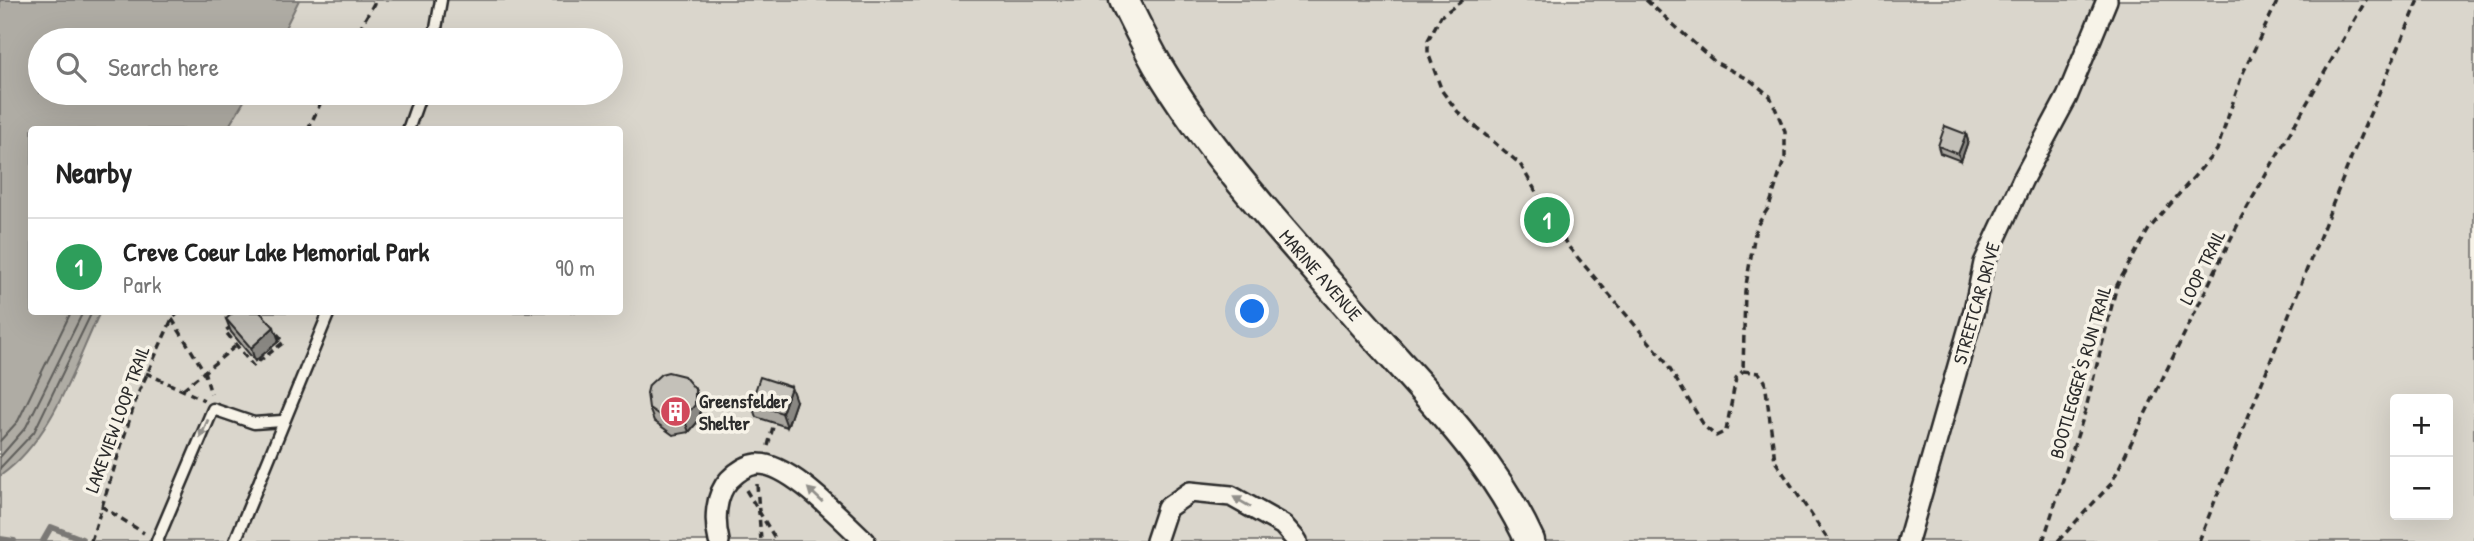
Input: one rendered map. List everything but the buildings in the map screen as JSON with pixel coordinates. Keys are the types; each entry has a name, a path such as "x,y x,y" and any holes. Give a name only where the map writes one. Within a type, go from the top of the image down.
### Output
{"main road":[{"name":"MARINE AVENUE","path":"1124,0 1158,66 1210,142 1272,218 1446,414 1521,521 1530,541"}],"street":[{"name":"STREETCAR DRIVE","path":"1908,541 1974,310 1984,263 2023,179 2067,97 2107,0"},
{"path":"719,541 716,526 720,489 737,472 757,464 784,472 804,485 865,541"},
{"path":"1156,541 1167,508 1190,492 1231,496 1283,525 1297,541"}],"lane":[{"path":"435,28 440,0"},
{"path":"409,126 417,105"},
{"path":"234,541 280,436 282,421 328,315"},
{"path":"157,541 213,409 254,423 282,421"}],"path":[{"path":"360,28 376,0"},
{"path":"1463,0 1441,16 1428,40 1428,53 1442,91 1458,112 1520,164 1567,245 1663,358 1706,427 1716,436 1726,431 1736,378 1743,371 1745,291 1756,227 1769,207 1785,158 1785,131 1770,96 1750,80 1714,62 1646,0"},
{"name":"BOOTLEGGER'S RUN TRAIL","path":"2043,541 2085,412 2117,285 2149,229 2217,149 2242,75 2278,0"},
{"name":"LOOP TRAIL","path":"2058,541 2111,484 2240,220 2366,0"},
{"path":"2199,541 2351,158 2419,0"},
{"path":"310,126 320,105"},
{"name":"LAKEVIEW LOOP TRAIL","path":"91,541 146,373 176,315"},
{"path":"172,319 204,371 213,409"},
{"path":"234,325 225,331 253,366 284,342 267,322"},
{"path":"183,389 239,346"},
{"path":"1743,371 1759,373 1765,381 1775,461 1829,541"},
{"path":"146,373 202,398 213,409"},
{"path":"737,472 775,538"},
{"path":"101,506 157,541"}],"shaded area":[{"path":"0,0 2474,0 2474,541 0,541"}],"water":[{"path":"0,0 299,0 285,28 28,28 28,105 242,105 229,126 28,126 28,315 99,315 71,379 48,423 18,461 0,476"}],"waterway":[{"path":"43,541 51,527 82,539"},
{"path":"0,539 14,541"}],"place":[{"name":"Creve Coeur Lake Memorial Park","path":"1547,220"},
{"name":"Greensfelder Shelter","path":"676,412"}]}
